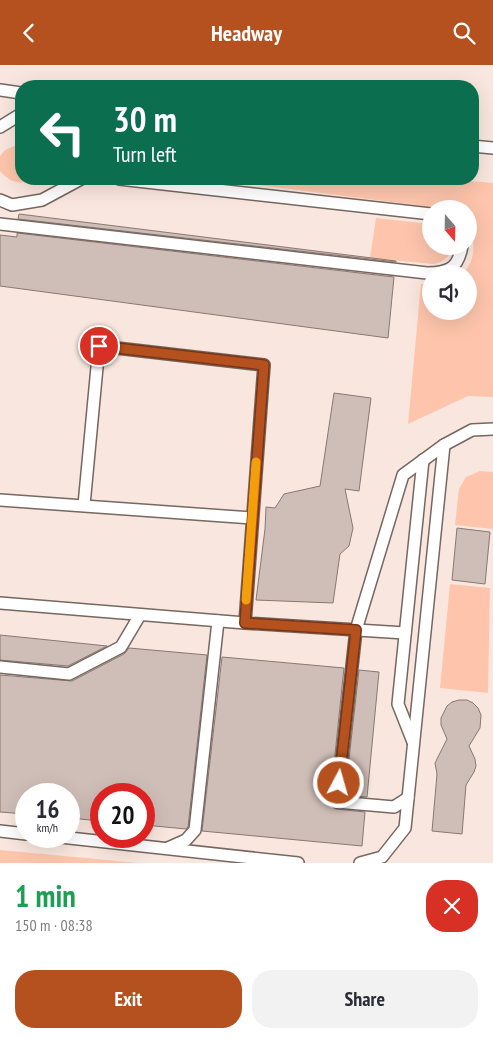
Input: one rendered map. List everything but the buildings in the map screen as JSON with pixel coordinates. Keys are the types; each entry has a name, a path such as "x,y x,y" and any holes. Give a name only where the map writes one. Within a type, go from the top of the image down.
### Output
{"lane":[{"path":"0,90 15,92"},
{"path":"0,127 15,118"},
{"path":"479,147 493,148"},
{"path":"0,200 12,205 42,200 70,185"},
{"path":"172,185 422,213"},
{"path":"0,224 426,273 441,273 451,269 460,255"},
{"path":"84,505 99,346 264,365 245,623"},
{"path":"408,799 394,807 337,802 356,630 403,475 444,445 472,429 493,429"},
{"path":"360,863 382,857 405,828 444,445"},
{"path":"413,744 398,704 423,460"},
{"path":"0,500 252,518"},
{"path":"0,603 245,623 405,633"},
{"path":"0,667 69,674 121,647 140,615"},
{"path":"167,849 186,840 195,830 218,621"},
{"path":"0,831 15,833"},
{"path":"80,839 298,863"}],"shaded area":[{"path":"15,146 15,182 0,171 0,156 5,150"},
{"path":"479,182 493,183 493,397 468,396 408,424 421,284 422,320 477,320 477,265 469,265 472,255 478,255 478,200 422,200 422,206 258,185 479,185"},
{"path":"376,218 422,223 422,255 449,255 440,262 433,264 370,258"},
{"path":"480,471 493,472 493,529 455,525 459,489 466,477"},
{"path":"450,584 490,588 488,693 440,688"},
{"path":"0,850 139,863 0,863"}],"slow traffic":[{"path":"246,600 256,462"}],"route":[{"path":"99,346 264,365 245,623 356,630 339,783"}]}
